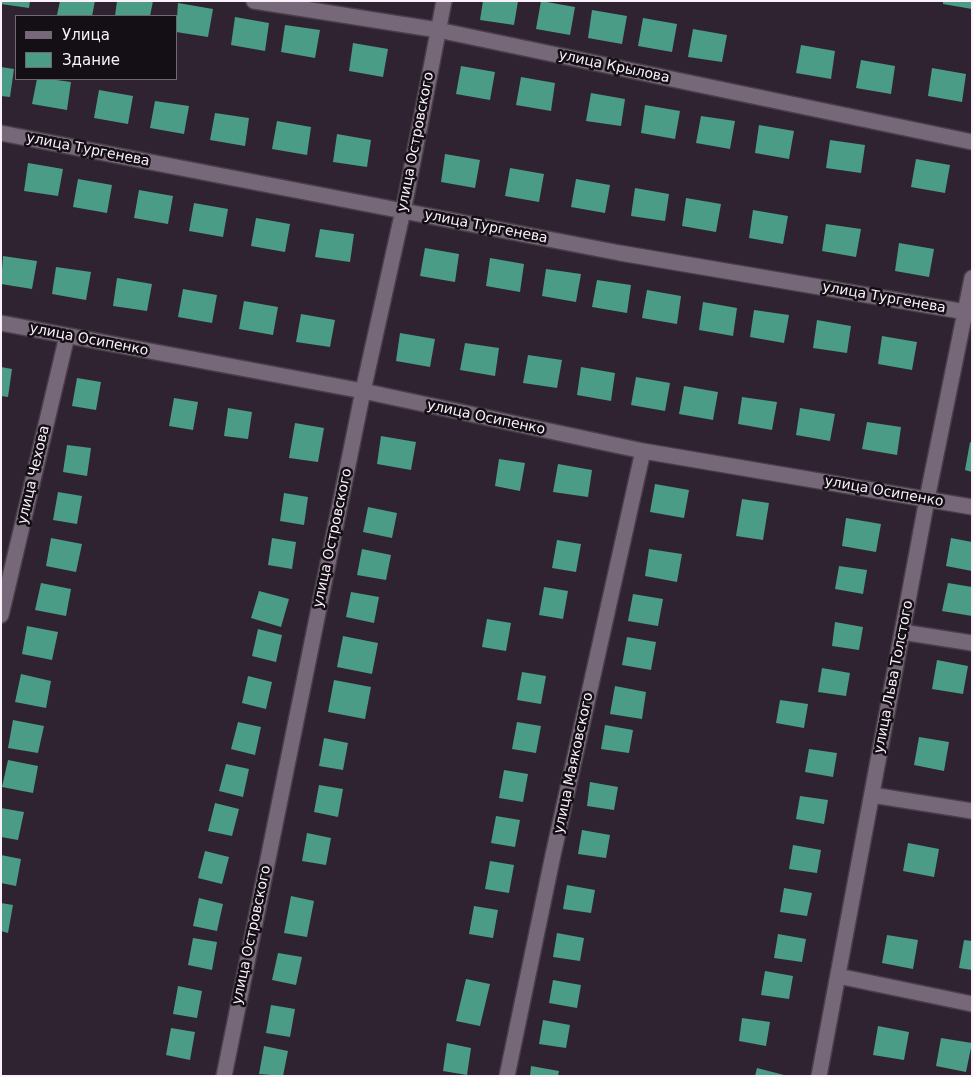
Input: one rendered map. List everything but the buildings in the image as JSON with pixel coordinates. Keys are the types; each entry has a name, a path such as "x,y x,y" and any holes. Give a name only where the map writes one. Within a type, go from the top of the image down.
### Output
{"street":[{"name":"улица Крылова","path":"254,1 438,30 972,142"},
{"name":"улица Островского","path":"224,1076 363,391 403,210 444,1"},
{"name":"улица Тургенева","path":"1,133 620,253 968,312"},
{"name":"улица Льва Толстого","path":"820,1076 927,499 968,312 972,278"},
{"name":"улица Осипенко","path":"1,323 363,391 642,451 972,507"},
{"name":"улица Чехова","path":"1,615 67,336"},
{"name":"улица Маяковского","path":"507,1076 553,855 642,451"},
{"path":"902,632 972,643"},
{"path":"872,795 972,811"},
{"path":"838,976 972,1004"}]}
